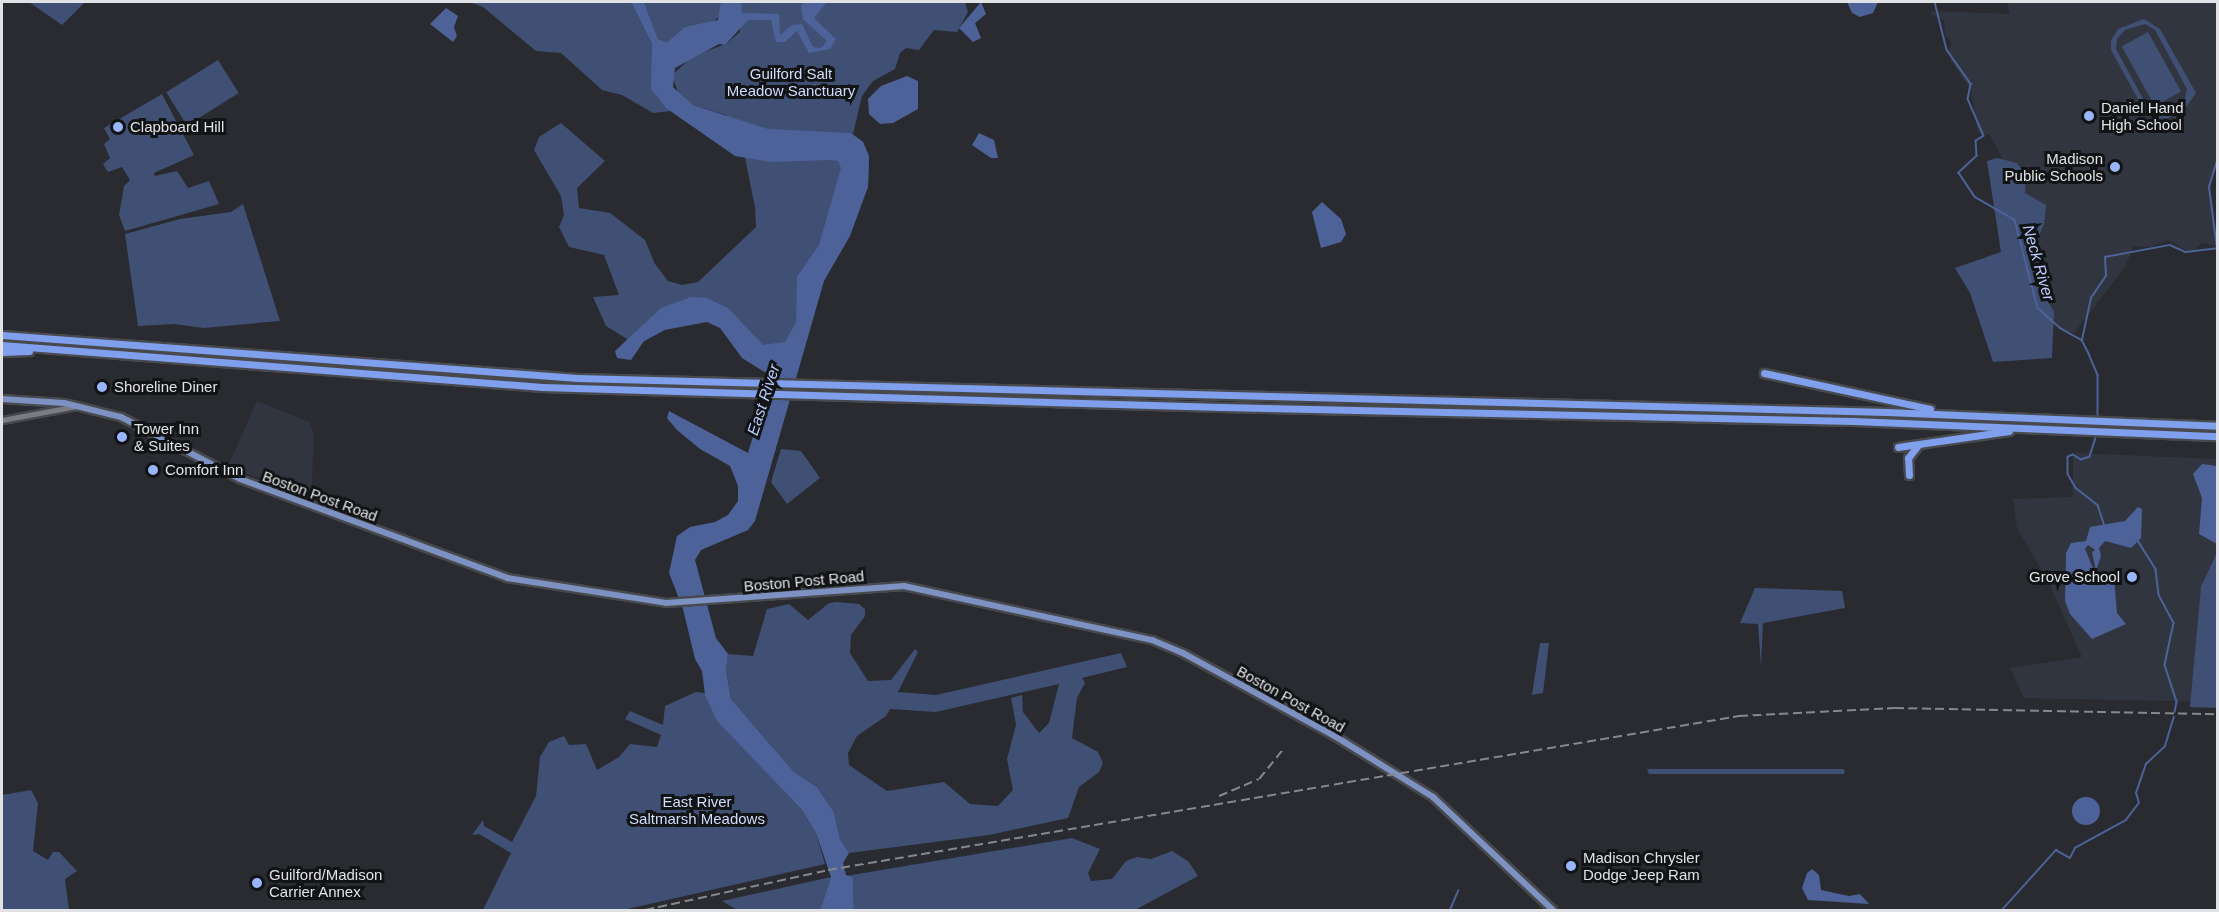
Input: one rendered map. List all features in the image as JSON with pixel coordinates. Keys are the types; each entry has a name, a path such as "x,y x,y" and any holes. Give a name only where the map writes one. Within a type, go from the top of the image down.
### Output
{"highway":[{"path":"2,335 494,375 2007,417 2217,426"},
{"path":"2,345 596,389 1854,421 2217,436"},
{"path":"2,352 120,355"},
{"path":"1764,373 1902,406 2007,417"},
{"path":"1898,447 1996,432 2124,432"},
{"path":"1909,474 1908,458 1920,444"}],"main road":[{"name":"Boston Post Road","path":"2,399 80,405 138,424 240,479 486,573 621,599 681,603 904,586 1161,643 1333,735 1433,797 1553,910"},
{"path":"2,420 80,405"}],"shaded area":[{"name":"Madison Public Schools","path":"2007,2 2217,2 2218,157 2210,190 2217,246 2201,243 2191,253 2168,240 2151,247 2134,246 2125,267 2074,333 2063,330 2046,313 2001,156 1990,135 1978,133 1971,91 1949,58 1954,61 1955,58 1947,53 1952,43 1945,35 1944,20 1932,15 1931,11 2010,14"},
{"path":"257,401 310,422 314,437 311,499 228,466"},
{"name":"Grove School","path":"2073,453 2217,459 2217,702 2024,698 2010,668 2082,657 2049,583 2017,528 2013,499 2073,497"}],"green space":[{"path":"29,2 85,2 62,25"},
{"path":"469,2 631,2 652,44 652,89 671,111 653,113 622,95 602,90 561,53 536,51 483,7"},
{"path":"644,2 721,2 722,14 711,24 685,27 667,42 658,39"},
{"name":"Guilford Salt Meadow Sanctuary","path":"741,2 965,2 968,12 957,32 934,30 919,50 906,48 900,53 895,69 873,81 862,96 853,134 863,142 869,156 868,187 817,274 792,362 701,311 637,345 606,326 593,297 619,295 604,255 569,247 559,227 564,215 561,196 534,150 539,137 561,123 605,161 577,188 579,208 610,213 645,240 655,264 668,281 682,285 698,282 756,227 755,207 744,153 726,115 693,105 679,95 672,75 693,56 726,44 740,32"},
{"path":"2144,19 2160,29 2196,93 2183,111 2168,118 2155,119 2145,112 2111,50 2111,40 2118,29","holes":["2145,24 2155,30 2187,89 2184,102 2168,113 2157,114 2148,108 2116,49 2117,39 2125,30"]},
{"path":"2148,32 2181,91 2155,106 2122,47"},
{"path":"218,60 239,93 187,125 166,92"},
{"path":"162,94 194,155 154,173 155,176 177,171 188,188 209,181 219,204 125,231 119,215 124,186 130,180 122,167 108,172 103,164 110,158 104,144 110,139 104,128"},
{"path":"1997,158 2017,163 2026,175 2025,193 2046,205 2044,224 2035,246 2035,264 2038,283 2054,312 2052,358 1993,362 1970,293 1955,268 2001,252 1987,161"},
{"path":"243,204 280,321 203,328 175,324 138,326 125,234 180,219 231,212"},
{"path":"781,449 801,451 820,478 787,504 771,482"},
{"path":"2217,552 2217,708 2190,707 2201,587"},
{"path":"1755,588 1842,591 1845,608 1763,623 1761,667 1758,624 1740,623"},
{"path":"829,603 859,604 865,609 865,616 851,635 850,653 868,681 891,680 915,649 918,652 898,692 936,695 1121,653 1127,667 1082,678 1085,683 1077,698 1072,738 1098,752 1103,763 1099,772 1079,787 1068,818 989,835 849,853 840,839 834,812 817,787 794,772 731,699 726,670 728,654 753,656 767,609 789,604 808,620","holes":["1059,684 1049,723 1039,733 1023,712 1022,695 1011,698 1016,725 1007,759 1013,790 998,806 970,804 944,782 887,791 849,765 848,753 857,736 886,716 890,709 936,712"]},
{"path":"1540,643 1549,643 1543,693 1532,695"},
{"name":"East River Saltmarsh Meadows","path":"696,692 705,693 727,731 802,810 816,833 825,864 623,910 483,910 511,853 479,834 472,835 483,820 484,826 512,842 536,796 540,757 549,742 564,736 569,745 586,744 597,770 619,757 630,744 657,747 661,735 625,719 630,711 663,725 665,706"},
{"path":"1647,769 1843,769 1845,771 1844,774 1649,774"},
{"path":"31,790 38,803 33,851 48,860 53,852 59,852 77,871 65,879 69,910 2,910 2,795"},
{"path":"1072,838 1100,849 1088,873 1091,881 1112,879 1126,861 1137,857 1151,859 1172,851 1189,862 1198,876 1135,910 854,910 853,878 846,876"},
{"path":"831,877 820,910 737,910 722,901"}],"water":[{"name":"East River","path":"631,2 644,2 658,39 667,42 685,27 718,20 721,2 741,2 742,13 779,14 780,35 792,25 802,24 813,47 821,48 827,41 803,19 801,6 804,2 827,2 814,18 836,39 830,49 809,53 797,31 785,42 776,42 771,20 748,20 725,45 719,44 675,68 673,87 693,105 768,129 850,133 863,142 869,156 868,187 850,236 824,281 755,521 748,530 701,550 695,560 716,638 728,654 726,670 731,699 794,772 817,787 834,812 840,839 849,853 843,863 846,875 853,878 854,910 820,910 831,877 816,833 802,810 717,721 705,695 702,671 695,659 683,609 669,573 677,536 690,527 715,522 728,515 738,501 738,486 730,466 700,449 677,430 667,418 669,411 748,453 771,376 742,358 720,328 707,322 664,330 644,341 631,360 617,358 615,351 661,308 691,297 707,298 728,308 763,345 785,342 796,322 797,277 819,245 841,168 838,161 831,160 771,162 735,156 666,108 651,89 652,44"},
{"path":"981,2 986,14 975,23 981,38 973,42 959,28"},
{"path":"1847,2 1878,2 1873,13 1860,17 1852,13"},
{"path":"446,8 458,16 454,27 457,36 453,42 430,24"},
{"path":"907,76 918,81 918,109 893,123 880,124 869,114 868,99 881,86"},
{"path":"979,133 994,140 998,158 991,158 972,145"},
{"path":"1322,202 1341,219 1346,234 1341,242 1321,248 1312,212"},
{"path":"2202,464 2217,466 2217,544 2199,534 2202,498 2193,474"},
{"path":"2138,507 2142,509 2141,538 2131,548 2105,541 2099,548 2101,556 2096,571 2092,552 2095,550 2088,545 2085,549 2097,578 2114,578 2117,613 2126,624 2092,639 2070,614 2065,601 2066,553 2071,543 2086,541 2090,527 2125,521"},
{"path":"2086,797 2096,801 2100,811 2096,821 2086,825 2076,821 2072,811 2076,801"},
{"path":"1812,869 1819,875 1821,890 1849,896 1860,894 1869,904 1808,900 1802,888 1807,873"}],"waterway":[{"name":"Neck River","path":"1935,2 1947,50 1971,84 1968,99 1984,136 1976,141 1977,156 1959,173 1975,197 2015,220 2038,308 2060,328 2082,340 2098,375 2098,415"},
{"path":"2082,340 2091,298 2106,276 2105,257 2170,245 2186,252 2217,248 2209,187 2218,157"},
{"name":"Neck River","path":"2096,438 2090,457 2081,460 2073,455 2068,457 2068,474 2076,488 2098,505 2105,526"},
{"name":"Neck River","path":"2137,539 2156,570 2159,595 2174,623 2165,665 2177,702 2175,712"},
{"name":"Neck River","path":"2002,910 2056,850 2070,858 2075,848 2126,820 2139,803 2136,793 2146,764 2165,746 2174,717"},
{"path":"1450,910 1458,891"}],"railway":[{"path":"645,910 828,870 1739,716 1895,708 2218,714"},
{"path":"1219,796 1259,779 1283,749"}],"place":[{"name":"Daniel Hand High School","path":"2089,116"},
{"name":"Clapboard Hill","path":"118,127"},
{"name":"Madison Public Schools","path":"2115,167"},
{"name":"Shoreline Diner","path":"102,387"},
{"name":"Tower Inn & Suites","path":"122,437"},
{"name":"Comfort Inn","path":"153,470"},
{"name":"Grove School","path":"2132,577"},
{"name":"Madison Chrysler Dodge Jeep Ram","path":"1571,866"},
{"name":"Guilford/Madison Carrier Annex","path":"257,883"}]}
